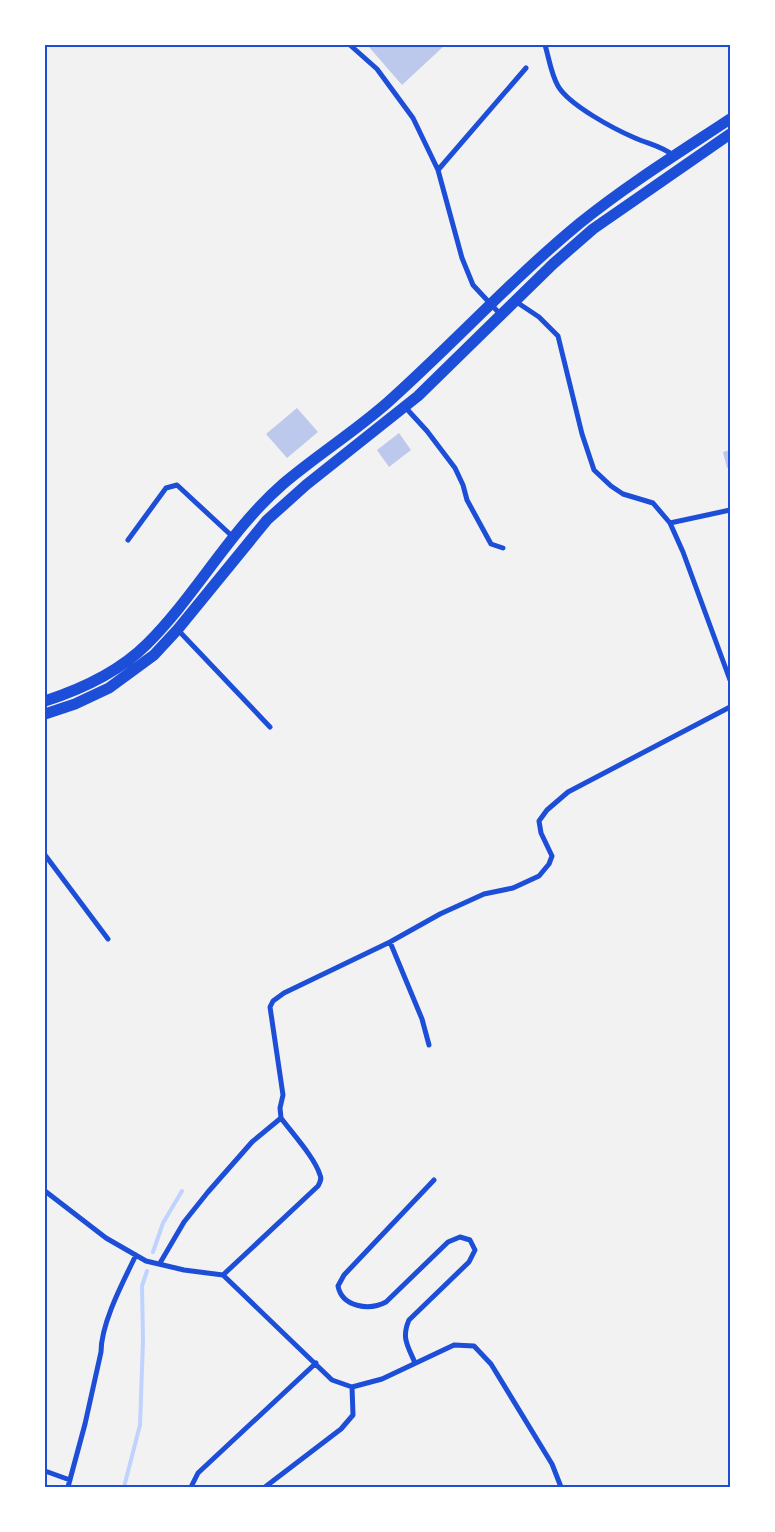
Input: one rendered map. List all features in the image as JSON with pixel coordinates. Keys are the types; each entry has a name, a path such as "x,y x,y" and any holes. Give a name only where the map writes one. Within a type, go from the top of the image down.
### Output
{"highway":[{"path":"45,701 103,677 146,645 168,621 248,520 282,485 385,405 580,223 624,190 730,119"},
{"path":"45,714 75,704 109,688 154,655 178,630 267,520 306,485 405,406 553,264 594,229 730,134"}],"street":[{"path":"350,45 378,68 412,118 438,170 462,258 473,285 501,315"},
{"path":"545,45 558,86 580,108 622,132 649,144 664,148 674,156"},
{"path":"438,170 526,68"},
{"path":"515,302 539,317 558,336 582,434 594,470 623,494 653,503 670,523 683,552 730,680"},
{"path":"405,406 455,468 467,500 491,544 503,548"},
{"path":"128,540 166,488 176,485 234,537"},
{"path":"670,523 730,510"},
{"path":"178,630 270,727"},
{"path":"223,1275 321,1182 316,1165 281,1118 280,1108 283,1095 270,1007 273,1001 390,942 440,914 484,894 513,888 539,876 549,864 552,856 540,827 540,821 547,810 568,792 730,707"},
{"path":"45,855 108,939"},
{"path":"390,942 422,1019 429,1045"},
{"path":"160,1263 184,1222 208,1192 252,1142 281,1118"},
{"path":"415,1363 406,1342 404,1331 409,1320 469,1262 475,1250 470,1240 460,1237 448,1242 381,1305 357,1306 342,1295 338,1286 344,1275 434,1180"},
{"path":"45,1191 106,1238 146,1261 184,1270 223,1275 332,1380 352,1387 382,1379 454,1345 474,1346 491,1364 552,1464 561,1487"},
{"path":"68,1487 97,1370 100,1340 117,1294 136,1255"},
{"path":"191,1487 198,1473 316,1363"},
{"path":"265,1487 342,1429 353,1415 352,1387"},
{"path":"45,1471 70,1480"}],"building":[{"path":"371,45 445,45 402,85 369,47"},
{"path":"297,408 318,432 287,458 266,434"},
{"path":"399,433 411,450 389,467 377,450"},
{"path":"730,450 730,467 727,468 723,452"}],"waterway":[{"path":"153,1252 163,1223 182,1191"},
{"path":"124,1487 140,1425 143,1341 142,1286 147,1271"}]}
